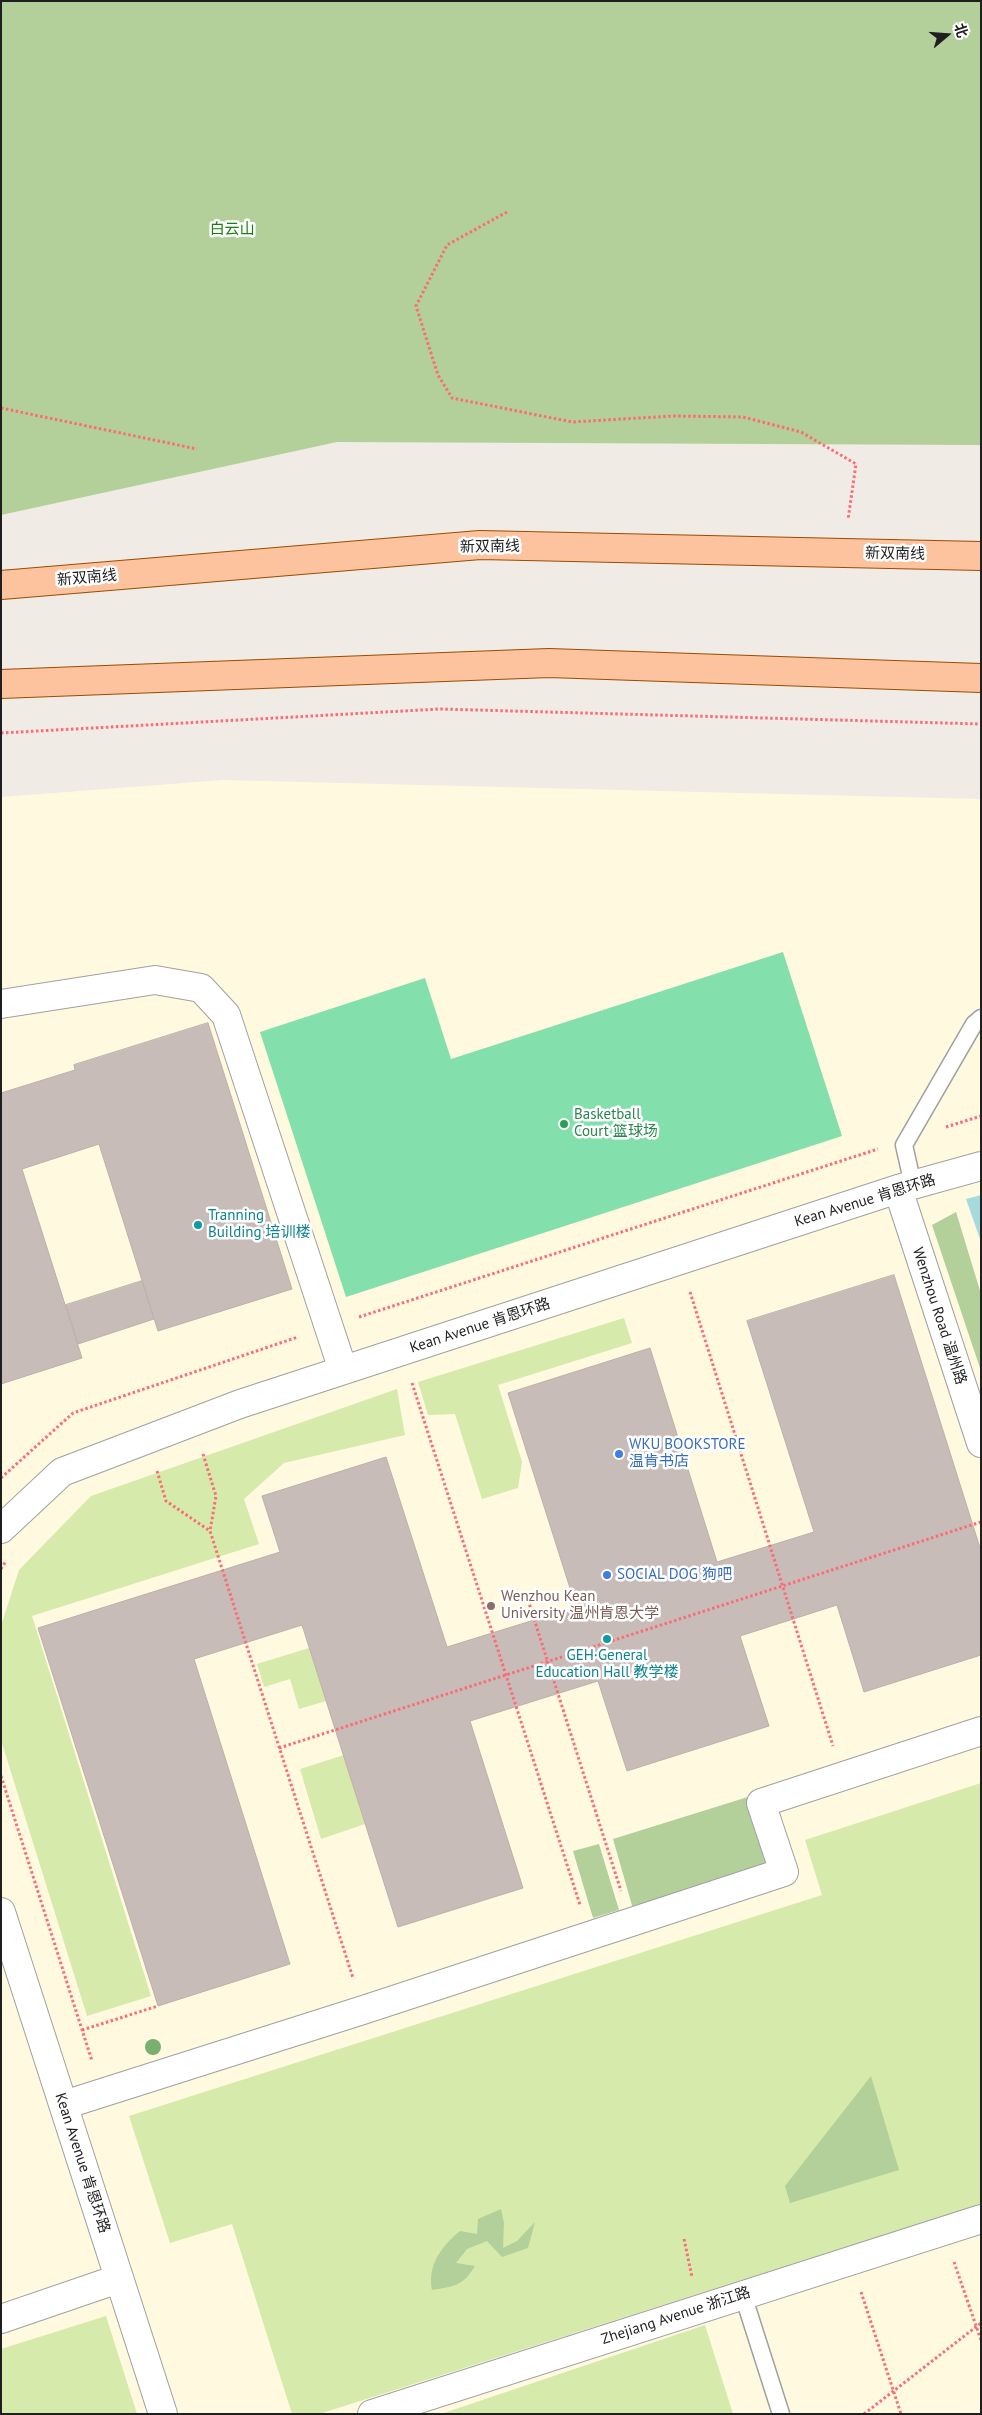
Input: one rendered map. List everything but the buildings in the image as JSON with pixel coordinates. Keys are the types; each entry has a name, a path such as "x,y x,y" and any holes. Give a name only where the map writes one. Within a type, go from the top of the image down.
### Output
{"main road":[{"name":"新双南线","path":"1,585 480,545 981,556"},
{"path":"1,684 549,663 981,678"}],"street":[{"path":"1,1004 155,980 201,988 226,1015 344,1370"},
{"name":"Kean Avenue 肯恩环路","path":"1,1529 62,1472 240,1404 905,1187 981,1166"},
{"name":"Wenzhou Road 温州路","path":"905,1187 981,1443"},
{"path":"64,2105 363,2010 784,1872 761,1803 981,1731"},
{"name":"Kean Avenue 肯恩环路","path":"1,1912 8,1960 64,2105 118,2279 163,2414"},
{"name":"Zhejiang Avenue 浙江路","path":"372,2414 981,2219"},
{"path":"1,2319 118,2279"}],"lane":[{"path":"905,1187 904,1145 974,1024 981,1018"},
{"path":"743,2295 781,2414"}],"path":[{"path":"507,212 447,245 416,306 438,375 452,398 572,422 673,416 743,417 801,432 856,464 844,553"},
{"path":"1,408 197,449"},
{"path":"1,733 440,709 981,724"},
{"path":"1,1478 73,1413 329,1326 981,1116"},
{"path":"680,1260 842,1776"},
{"path":"401,1351 589,1936"},
{"path":"192,1422 216,1496 210,1531 363,2010"},
{"path":"147,1440 166,1501 210,1531"},
{"path":"279,1748 981,1522"},
{"path":"528,1600 631,1922"},
{"path":"1,1776 102,2092"},
{"path":"82,2030 158,2006"},
{"path":"944,2231 981,2340"},
{"path":"684,2238 699,2309"},
{"path":"851,2260 901,2414"},
{"path":"864,2414 981,2323"}],"shaded area":[{"name":"Wenzhou Kean University 温州肯恩大学","path":"223,780 981,799 981,2414 1,2414 1,797"}],"green space":[{"name":"白云山","path":"1,1 981,1 981,445 337,442 1,515"},
{"name":"Basketball Court 篮球场","path":"783,952 842,1136 346,1297 260,1032 425,978 451,1059"},
{"path":"956,1212 981,1294 981,1371 932,1225"},
{"path":"624,1318 632,1343 498,1385 522,1462 518,1488 482,1499 455,1414 428,1415 418,1382"},
{"path":"397,1389 405,1435 284,1463 244,1499 259,1544 32,1616 151,1996 87,2016 1,1740 1,1626 19,1570 91,1496"},
{"path":"309,1648 326,1701 299,1709 290,1679 264,1687 257,1664"},
{"path":"344,1755 365,1824 321,1839 300,1769"},
{"path":"981,1783 981,2204 319,2414 292,2414 232,2224 170,2243 129,2116 822,1895 805,1840"},
{"path":"751,1796 774,1866 633,1909 613,1839"},
{"path":"599,1844 619,1910 593,1918 573,1851"},
{"path":"871,2076 899,2170 790,2203 785,2186"},
{"path":"501,2209 504,2223 503,2248 517,2241 535,2222 528,2248 502,2257 487,2241 467,2249 456,2263 475,2266 471,2273 458,2284 432,2290 431,2281 434,2264 447,2243 460,2231 477,2234 478,2219"},
{"path":"106,2316 137,2414 1,2414 1,2349"},
{"path":"705,2325 733,2414 441,2414"}],"water":[{"path":"981,1195 981,1242 966,1199"}],"place":[{"name":"Basketball Court 篮球场","path":"564,1124"},
{"name":"Tranning Building 培训楼","path":"198,1225"},
{"name":"WKU BOOKSTORE 温肯书店","path":"619,1454"},
{"name":"SOCIAL DOG 狗吧","path":"607,1575"},
{"name":"Wenzhou Kean University 温州肯恩大学","path":"491,1606"},
{"name":"GEH·General Education Hall 教学楼","path":"607,1639"}]}
